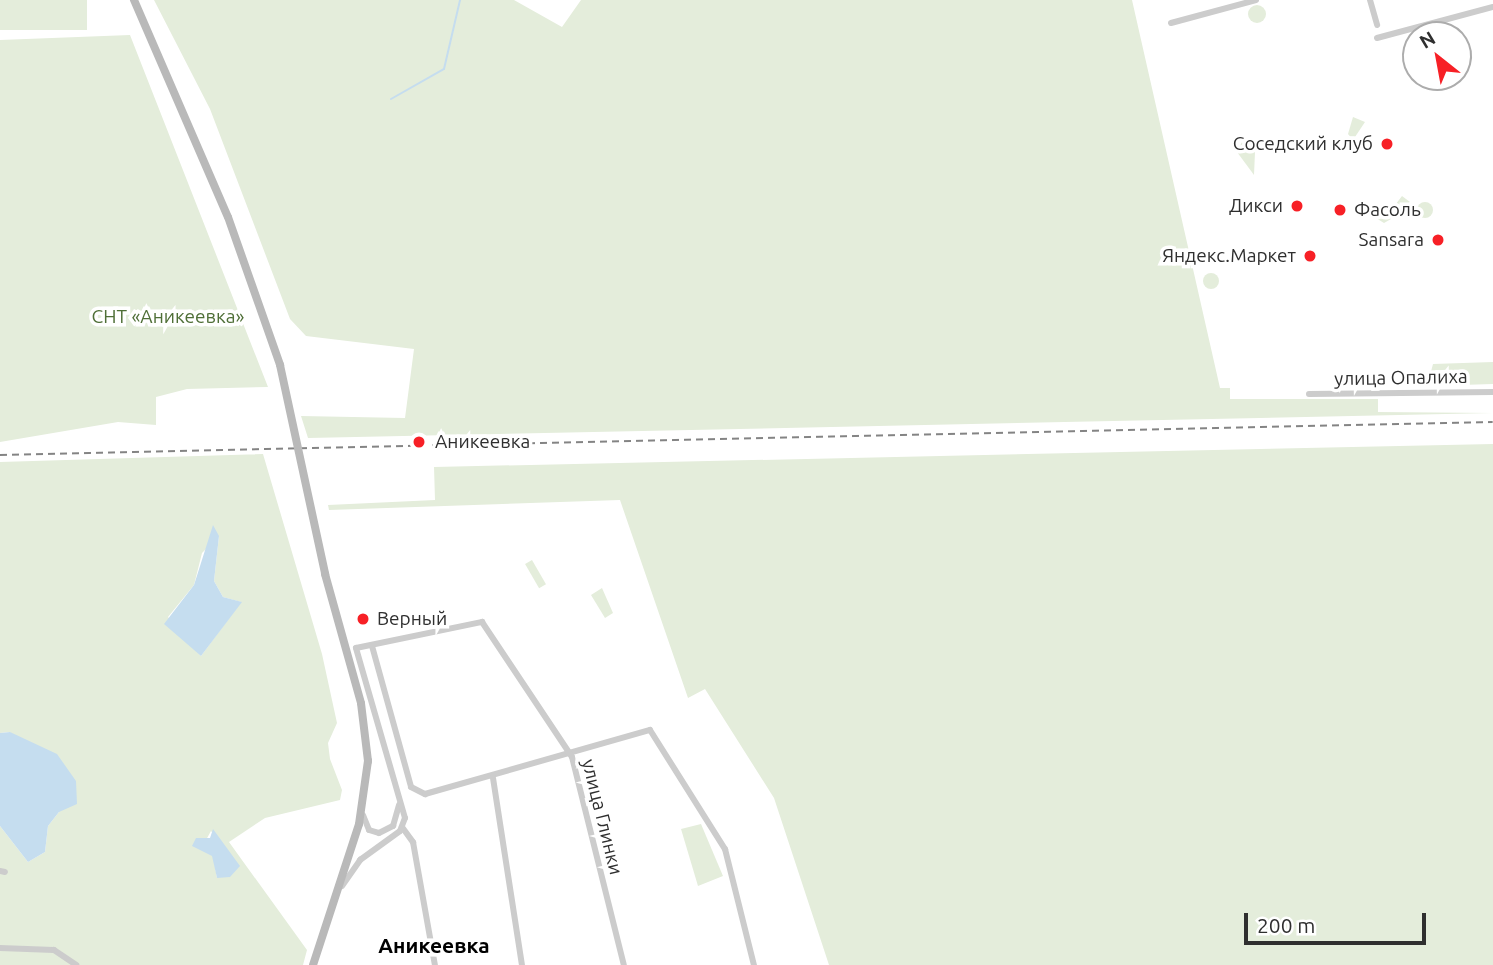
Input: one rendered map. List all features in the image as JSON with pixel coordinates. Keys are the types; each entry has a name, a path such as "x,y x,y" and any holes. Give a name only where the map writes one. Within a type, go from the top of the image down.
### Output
{"street":[{"path":"134,0 228,217 280,365 325,574 366,734 363,807 313,965"},
{"path":"1171,23 1256,0"},
{"path":"1370,0 1377,25"},
{"path":"1377,38 1493,7"},
{"name":"улица Опалиха","path":"1310,394 1493,392"},
{"name":"улица Глинки","path":"372,646 477,621 487,625 572,757 624,965"},
{"path":"435,965 413,842 402,827 398,793 356,648 372,646 411,787 425,794 572,757 650,730 725,849 754,965"},
{"path":"493,778 522,965"},
{"path":"363,807 369,830 385,832 397,819 398,793"},
{"path":"336,899 353,868 402,827"},
{"path":"0,948 54,950 76,965"}],"green space":[{"path":"0,0 87,0 87,30 0,30"},
{"path":"154,0 514,0 562,27 581,0 1132,0 1220,388 1230,388 1230,399 1378,399 1378,412 1493,413 308,438 301,416 405,418 414,349 306,336 290,319 210,109"},
{"path":"1257,5 1263,8 1266,14 1263,20 1257,23 1251,20 1248,14 1251,8"},
{"name":"СНТ «Аникеевка»","path":"130,35 268,387 187,389 156,397 156,425 118,422 0,442 0,40"},
{"path":"1353,117 1365,122 1353,140 1348,134"},
{"path":"1242,142 1255,152 1254,175 1237,152"},
{"path":"1402,196 1410,202 1405,211 1384,223 1371,215 1373,209 1392,209"},
{"path":"1425,202 1431,204 1431,216 1425,218 1419,216 1417,210 1419,204"},
{"path":"1211,273 1217,275 1217,287 1211,289 1205,287 1203,281 1205,275"},
{"path":"1493,362 1493,384 1429,386 1417,379 1429,379 1433,364"},
{"path":"1493,444 1493,965 829,965 774,798 705,689 688,698 620,500 329,510 328,505 435,500 434,467"},
{"path":"263,454 322,654 337,723 328,743 330,759 342,790 340,800 265,818 229,842 307,950 303,965 0,965 0,826 28,862 45,852 48,826 59,812 10,732 0,733 0,462","holes":["219,536 214,581 223,597 241,602 201,656 168,617 194,585 202,553","211,831 231,857 217,878 213,856 201,849"]},
{"path":"532,560 546,584 539,588 525,564"},
{"path":"602,588 613,613 605,618 591,595"},
{"path":"701,824 723,876 698,886 681,829"}],"water":[{"path":"213,525 219,536 214,581 223,597 242,602 201,656 164,624 194,585"},
{"path":"10,732 57,754 76,781 77,804 59,812 48,826 45,852 28,862 0,826 0,733"},
{"path":"213,829 240,866 230,877 217,878 212,856 192,846 196,838 210,838"}],"waterway":[{"path":"391,99 444,69 460,0"}],"railway":[{"path":"0,455 1493,422"}],"place":[{"name":"Соседский клуб","path":"1387,144"},
{"name":"Дикси","path":"1297,206"},
{"name":"Фасоль","path":"1340,210"},
{"name":"Sansara","path":"1438,240"},
{"name":"Яндекс.Маркет","path":"1310,256"},
{"name":"Аникеевка","path":"419,442"},
{"name":"Верный","path":"363,619"}],"district":[{"name":"Аникеевка","path":"434,945"}]}
